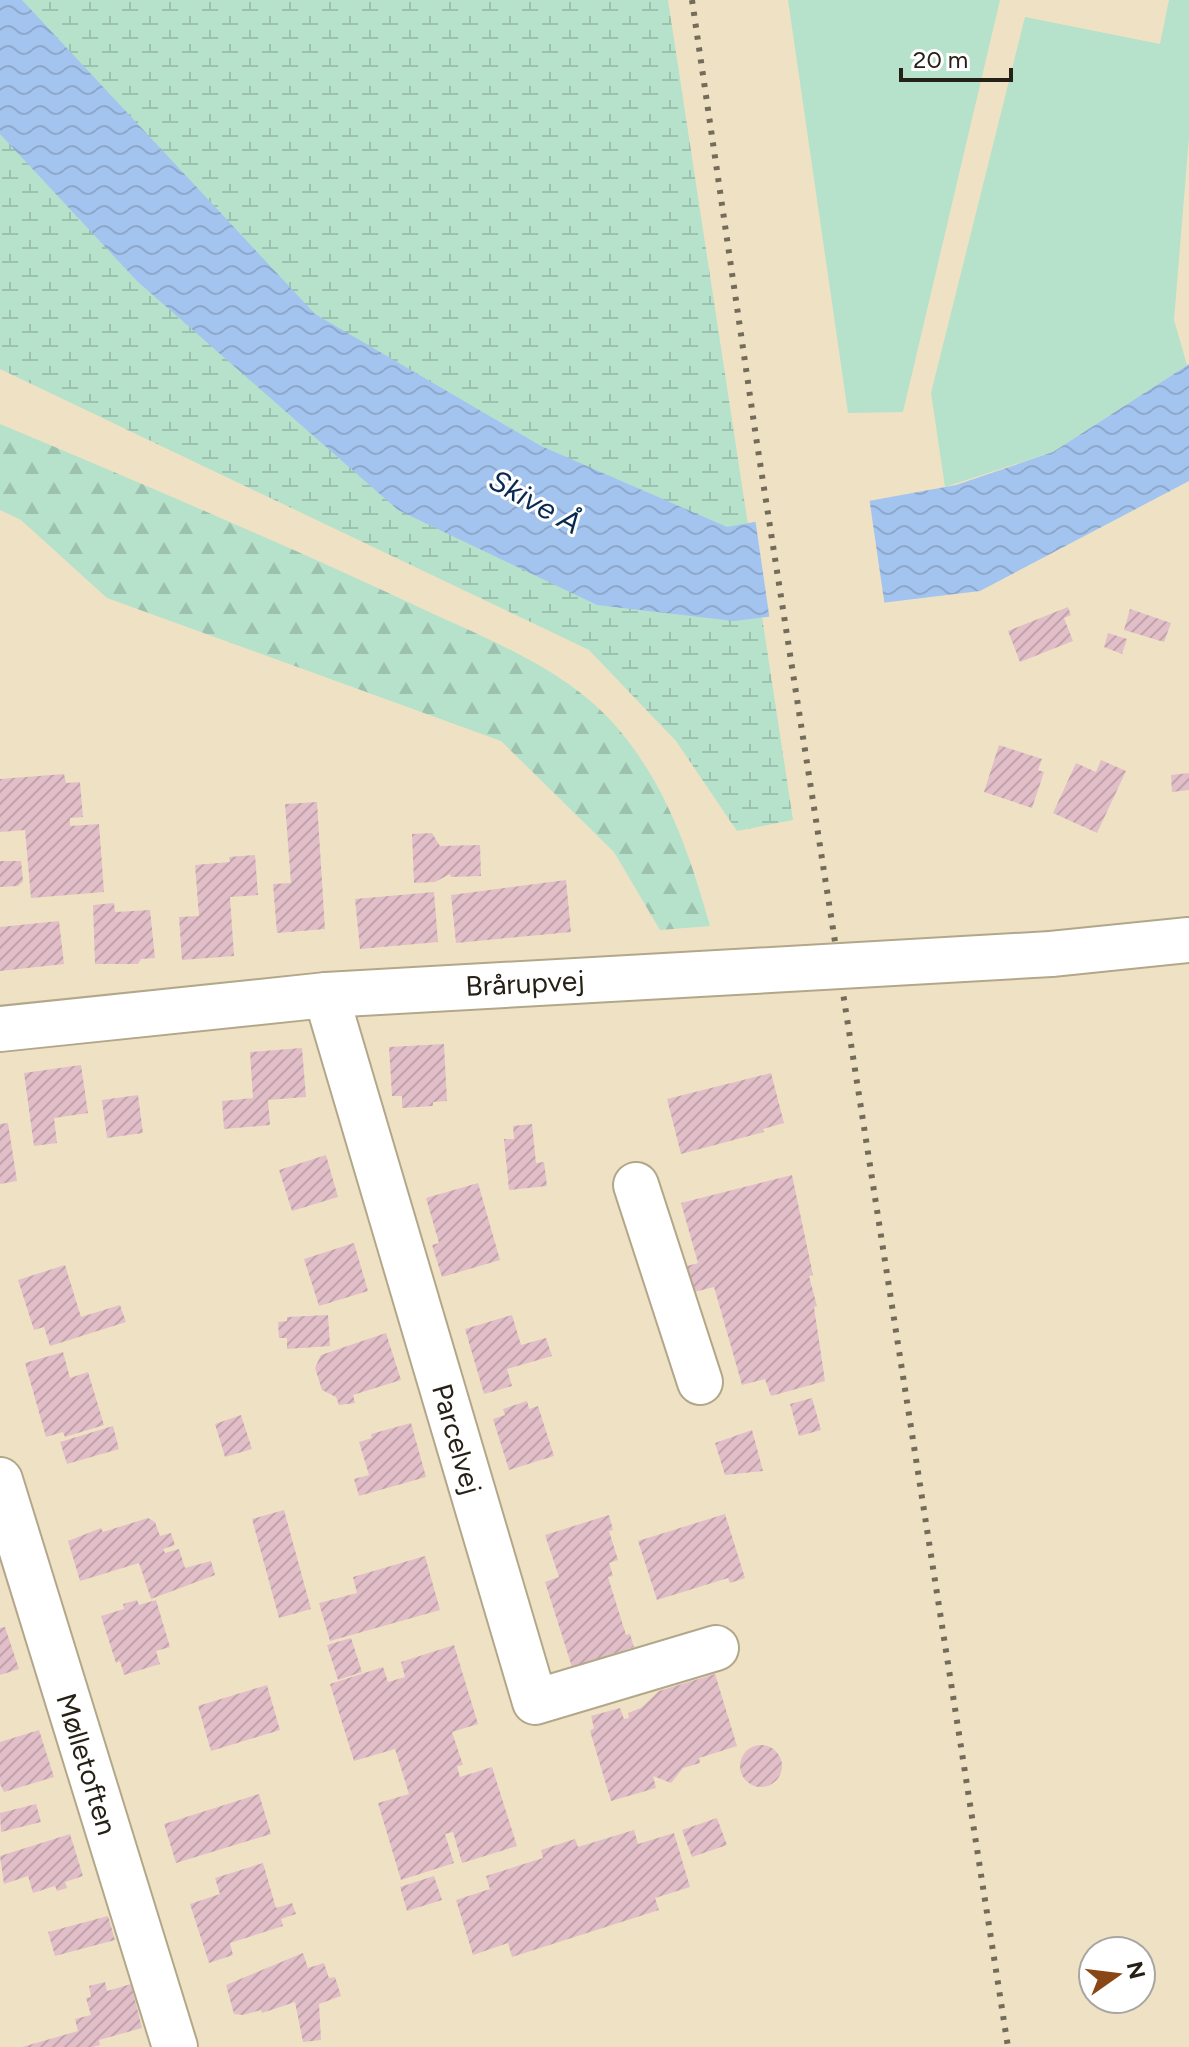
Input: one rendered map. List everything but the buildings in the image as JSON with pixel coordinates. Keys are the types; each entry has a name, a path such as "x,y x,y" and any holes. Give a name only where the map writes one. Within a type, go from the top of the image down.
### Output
{"street":[{"name":"Brårupvej","path":"0,1029 326,995 1051,954 1189,940"},
{"name":"Parcelvej","path":"326,995 535,1702 716,1648"},
{"path":"636,1185 700,1382"},
{"name":"Mølletoften","path":"0,1480 16,1590 175,2047"}],"green space":[{"path":"0,0 668,0 793,820 737,831 676,741 589,650 0,369"},
{"path":"788,0 1000,0 903,412 848,413"},
{"path":"1169,0 1189,0 1189,137 1174,320 1187,365 1053,452 945,487 931,393 1025,17 1160,44"},
{"path":"0,424 257,534 466,629 522,656 575,689 620,731 652,776 676,824 710,926 660,930 614,852 501,741 107,598 21,520 0,510"}],"water":[{"name":"Skive Å","path":"0,0 22,0 315,314 541,446 727,527 956,485 1053,452 1189,364 1189,481 980,591 734,621 597,605 398,510 137,281 0,134"}],"pier":[{"path":"869,497 885,607 770,621 755,518"}],"railway":[{"path":"692,0 756,437 1008,2047"}]}
